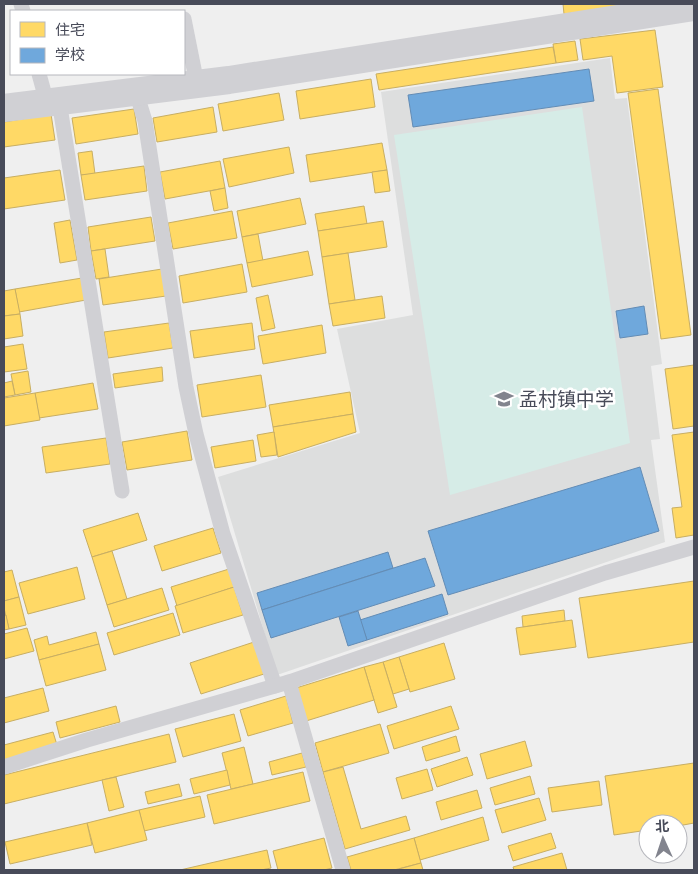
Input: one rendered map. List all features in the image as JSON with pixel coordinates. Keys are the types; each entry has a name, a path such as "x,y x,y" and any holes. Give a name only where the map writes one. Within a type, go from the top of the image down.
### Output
{"street":[{"path":"4,108 197,84 694,7"}],"lane":[{"path":"185,24 197,84"},
{"path":"40,75 53,102 122,491"},
{"path":"136,92 145,121 186,387 196,434 223,534 282,684 342,870"},
{"path":"4,767 87,740 282,684 605,573 694,547"}],"shaded area":[{"name":"孟村镇中学","path":"610,58 615,99 627,98 662,364 651,366 660,439 651,440 665,542 277,675 218,477 360,433 337,329 413,315 381,92"}],"green space":[{"path":"582,107 630,443 450,495 394,135"}],"building: 住宅":[{"path":"563,4 649,4 564,14"},
{"path":"655,30 663,87 617,93 612,56 583,60 580,39"},
{"path":"575,41 578,60 556,63 553,44"},
{"path":"553,47 556,63 379,90 376,74"},
{"path":"371,79 375,107 300,119 296,91"},
{"path":"658,89 691,335 661,339 628,93"},
{"path":"279,93 284,120 223,131 218,104"},
{"path":"213,107 217,132 157,142 153,118"},
{"path":"134,109 138,134 76,144 72,118"},
{"path":"51,114 55,140 4,147 4,122"},
{"path":"382,143 387,170 310,182 306,155"},
{"path":"289,147 294,173 229,187 223,159"},
{"path":"92,151 95,174 81,175 78,153"},
{"path":"220,161 225,188 165,199 160,172"},
{"path":"144,166 147,191 85,200 81,175"},
{"path":"60,170 65,200 4,209 4,178"},
{"path":"387,170 390,191 375,193 372,172"},
{"path":"225,188 228,208 214,211 210,191"},
{"path":"300,198 306,224 242,237 237,211"},
{"path":"364,206 367,224 318,231 315,214"},
{"path":"232,211 237,238 173,249 168,223"},
{"path":"151,217 155,241 91,251 88,227"},
{"path":"70,220 77,260 60,263 54,223"},
{"path":"383,221 387,247 322,257 318,231"},
{"path":"258,234 263,261 247,263 242,237"},
{"path":"105,249 109,277 96,279 91,251"},
{"path":"308,251 313,275 252,287 247,263"},
{"path":"348,253 355,300 329,304 322,257"},
{"path":"242,264 247,292 183,303 179,276"},
{"path":"162,269 166,296 103,305 99,279"},
{"path":"82,278 86,300 19,312 15,289"},
{"path":"15,289 20,314 4,316 4,291"},
{"path":"268,295 275,328 262,331 256,298"},
{"path":"382,296 385,318 333,326 329,304"},
{"path":"20,314 23,336 4,339 4,316"},
{"path":"169,323 173,348 108,358 104,332"},
{"path":"252,323 255,349 194,358 190,331"},
{"path":"322,325 326,353 263,364 258,336"},
{"path":"23,344 27,369 4,372 4,347"},
{"path":"694,365 694,426 673,429 665,369"},
{"path":"162,367 163,381 115,388 113,374"},
{"path":"28,371 31,392 15,395 11,374"},
{"path":"261,375 266,407 202,417 197,385"},
{"path":"12,381 15,395 4,397 4,383"},
{"path":"93,383 98,409 39,418 35,393"},
{"path":"350,392 353,414 273,427 269,405"},
{"path":"35,393 40,420 4,426 4,398"},
{"path":"353,414 356,432 278,457 273,427"},
{"path":"187,431 192,460 127,470 122,442"},
{"path":"274,432 277,455 261,457 257,435"},
{"path":"694,432 694,535 676,538 672,508 682,507 672,435"},
{"path":"106,438 110,464 46,473 42,447"},
{"path":"253,440 256,461 215,468 211,447"},
{"path":"138,513 147,540 92,557 83,530"},
{"path":"213,528 221,553 162,571 154,546"},
{"path":"112,551 127,599 107,605 92,557"},
{"path":"77,567 85,599 28,614 19,583"},
{"path":"229,569 234,587 177,606 171,587"},
{"path":"12,570 19,597 4,601 4,572"},
{"path":"694,581 694,642 588,658 579,598"},
{"path":"234,587 243,615 183,633 175,606"},
{"path":"162,588 169,610 114,627 107,605"},
{"path":"19,597 26,625 9,629 4,601"},
{"path":"564,610 565,621 523,627 522,616"},
{"path":"173,613 180,635 114,655 107,633"},
{"path":"6,615 9,629 4,630 4,616"},
{"path":"572,620 576,647 520,655 516,628"},
{"path":"27,628 34,651 4,659 4,634"},
{"path":"96,632 99,644 39,660 34,640 47,636 49,645"},
{"path":"254,642 264,674 201,694 190,663"},
{"path":"444,643 455,679 410,692 399,657"},
{"path":"99,644 106,670 46,686 39,660"},
{"path":"399,657 409,689 393,694 383,662"},
{"path":"383,662 397,707 378,713 364,667"},
{"path":"364,667 374,700 306,721 296,688"},
{"path":"43,688 49,711 4,723 4,698"},
{"path":"286,696 293,723 248,736 240,710"},
{"path":"116,706 120,722 60,738 56,722"},
{"path":"451,706 459,729 394,749 387,726"},
{"path":"234,714 241,741 183,757 175,729"},
{"path":"380,724 389,753 323,772 315,743"},
{"path":"53,732 57,745 4,760 4,745"},
{"path":"169,734 176,762 4,804 4,775"},
{"path":"456,736 460,751 426,761 422,747"},
{"path":"525,741 532,766 487,779 480,754"},
{"path":"244,747 253,784 231,789 222,753"},
{"path":"302,753 306,767 272,775 269,762"},
{"path":"467,757 473,775 437,787 431,769"},
{"path":"694,763 694,823 688,824 688,814 638,814 638,831 614,835 605,776"},
{"path":"343,767 361,829 406,816 410,830 345,849 323,772"},
{"path":"427,769 433,790 402,799 396,778"},
{"path":"227,770 230,785 194,794 190,779"},
{"path":"303,772 310,801 214,824 207,795"},
{"path":"530,776 535,794 495,805 490,788"},
{"path":"116,777 124,807 109,811 102,780"},
{"path":"599,781 602,805 552,812 548,788"},
{"path":"179,784 182,796 148,804 145,792"},
{"path":"477,790 482,808 441,820 436,802"},
{"path":"200,796 205,817 144,831 139,810"},
{"path":"539,798 546,820 502,833 495,810"},
{"path":"139,810 147,840 95,853 87,823"},
{"path":"483,817 489,840 420,860 414,838"},
{"path":"87,823 92,845 10,864 5,842"},
{"path":"551,833 556,848 513,861 508,846"},
{"path":"324,838 332,868 324,870 278,870 273,851"},
{"path":"414,838 421,863 394,870 351,870 347,857"},
{"path":"267,850 271,868 261,870 180,870"},
{"path":"562,853 567,870 514,870 513,867"},
{"path":"421,863 423,870 399,869"}],"building: 学校":[{"path":"589,69 594,101 413,127 408,95"},
{"path":"644,306 648,334 620,338 616,311"},
{"path":"640,467 659,531 448,595 428,531"},
{"path":"388,552 393,568 262,610 257,593"},
{"path":"425,558 435,586 271,638 262,610"},
{"path":"442,594 448,614 367,640 360,620"},
{"path":"358,611 367,640 348,646 339,617"}],"place":[{"name":"孟村镇中学","path":"504,399"}]}
